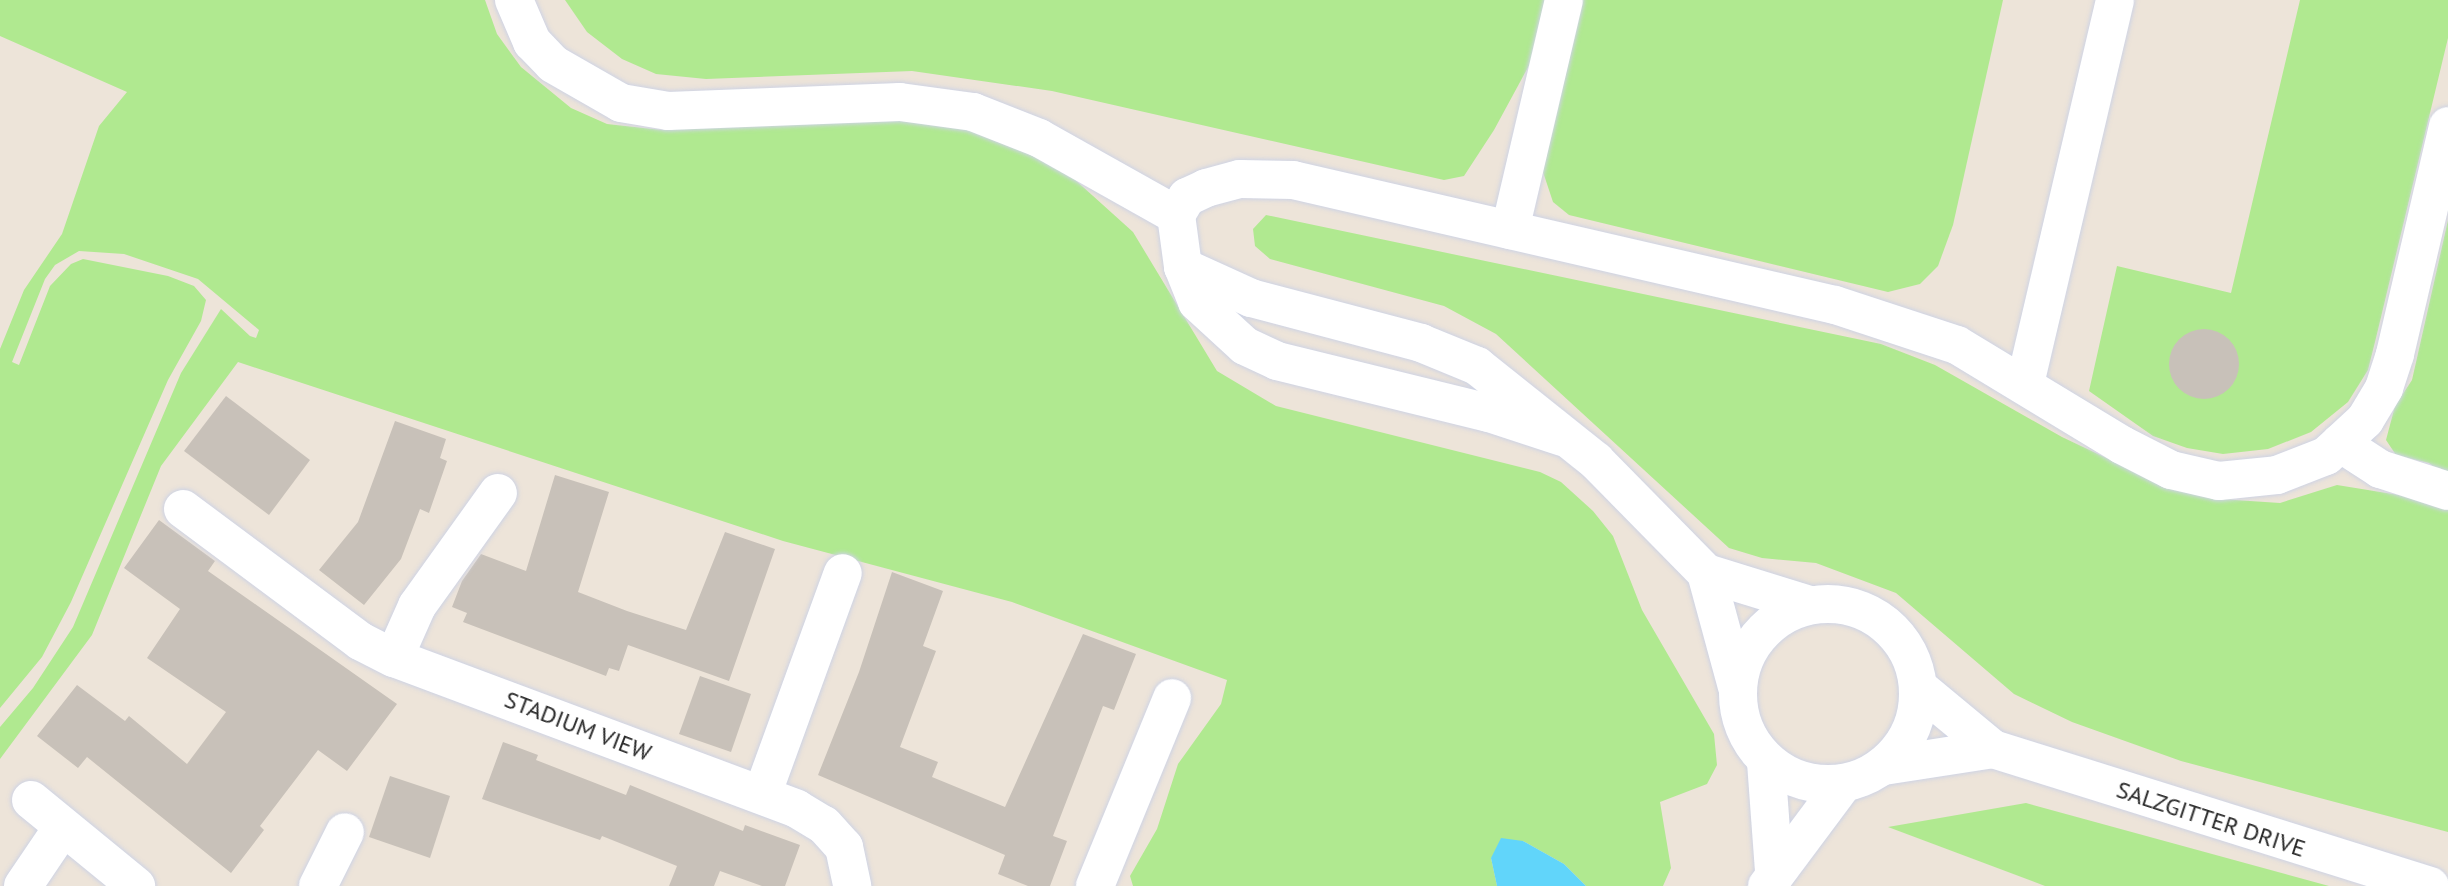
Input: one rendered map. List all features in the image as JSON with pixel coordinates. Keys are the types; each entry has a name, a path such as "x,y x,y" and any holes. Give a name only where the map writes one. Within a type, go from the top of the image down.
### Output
{"street":[{"path":"514,0 532,41 554,64 621,103 668,111 900,102 974,112 1039,138 1176,215"},
{"path":"1510,230 1564,0"},
{"path":"2025,384 2115,0"},
{"path":"1562,437 1510,419 1259,354 1206,314 1183,267 1176,215 1187,197 1206,188 1240,179 1293,180 1897,323 1957,345 2171,470 2219,481 2277,475 2326,456 2365,421 2384,388 2448,126"},
{"path":"1183,267 1251,298 1462,358 1491,375 1562,437 1596,461 1706,573 1810,605"},
{"path":"2340,443 2400,478 2448,491"},
{"path":"394,658 417,606 498,493"},
{"name":"STADIUM VIEW","path":"183,509 360,641 394,658 762,795 824,825 844,847 852,886"},
{"path":"762,795 843,573"},
{"path":"1706,573 1737,687"},
{"name":"SALZGITTER DRIVE","path":"1883,766 1908,735 1915,717 1918,687 1907,651 1883,622 1860,610 1810,605 1783,615 1760,634 1745,658 1737,687 1739,714 1749,740 1766,762 1802,781 1843,784 1883,766 1993,749"},
{"name":"SALZGITTER DRIVE","path":"1918,687 1993,749 2430,886"},
{"path":"1095,886 1172,698"},
{"name":"SALZGITTER DRIVE","path":"1766,762 1771,879"},
{"name":"SALZGITTER DRIVE","path":"1771,879 1843,784"},
{"path":"31,800 136,886"},
{"path":"23,886 63,827"},
{"path":"318,886 345,832"}],"green space":[{"path":"0,0 485,0 497,34 521,67 571,108 607,124 662,130 889,109 1013,139 1072,177 1133,232 1217,371 1276,406 1540,472 1561,482 1593,511 1613,536 1642,610 1714,734 1717,765 1707,784 1660,802 1671,868 1663,886 1586,886 1564,864 1523,841 1491,858 1497,886 1133,886 1130,876 1157,829 1178,764 1221,704 1227,680 1012,602 783,541 238,362 161,466 92,635 0,759 0,727 33,688 73,627 181,373 221,309 250,336 256,338 259,330 198,279 124,254 79,251 55,265 45,279 12,362 19,365 50,286 71,264 83,259 168,276 194,286 206,300 201,321 168,380 71,602 42,657 0,708 0,349 24,290 62,234 99,126 127,92 0,36"},
{"path":"565,0 1553,0 1545,36 1494,130 1464,176 1444,180 1052,91 912,71 706,79 656,74 622,59 587,32"},
{"path":"1573,0 2003,0 1953,225 1938,266 1920,284 1888,292 1569,215 1553,202 1541,166"},
{"path":"2300,0 2448,0 2448,38 2368,370 2348,402 2311,432 2268,449 2223,454 2187,448 2153,436 2089,391 2117,266 2231,293"},
{"path":"1266,215 1881,344 1935,365 2062,437 2138,473 2220,499 2280,503 2337,485 2448,503 2448,832 2181,761 2072,722 2014,694 1896,593 1816,563 1762,558 1729,548 1496,334 1444,306 1270,259 1255,246 1253,229"},
{"path":"2448,220 2448,479 2429,463 2396,455 2386,440 2395,406 2412,380"},
{"path":"2026,803 2329,886 2045,886 1888,827"}],"water":[{"path":"1501,838 1523,841 1564,864 1586,886 1497,886 1491,858"}],"building":[{"path":"2204,329 2223,335 2233,345 2239,364 2233,383 2223,393 2204,399 2185,393 2175,383 2169,364 2175,345 2185,335"},
{"path":"226,396 310,460 269,515 184,451"},
{"path":"395,421 446,439 440,458 447,461 429,513 420,509 401,559 364,605 319,570 358,522"},
{"path":"555,475 609,492 578,592 627,611 686,630 725,532 775,549 729,681 628,645 619,671 609,668 606,676 463,622 467,613 452,607 462,581 481,554 526,571"},
{"path":"159,520 215,561 208,571 397,704 347,771 318,750 260,826 264,830 231,873 87,757 78,768 37,736 77,685 125,721 129,716 187,764 226,712 147,658 180,609 124,568"},
{"path":"892,572 943,591 923,646 936,651 900,747 938,762 932,777 1005,807 1083,634 1136,654 1114,710 1103,706 1053,836 1067,841 1050,886 1028,886 998,874 1005,855 818,775 859,672"},
{"path":"700,676 751,694 731,752 679,734"},
{"path":"503,742 538,755 536,760 626,795 630,785 743,831 745,825 800,845 785,886 762,886 720,871 714,886 669,886 677,866 602,836 600,840 482,799"},
{"path":"390,776 450,796 430,858 369,837"}]}
